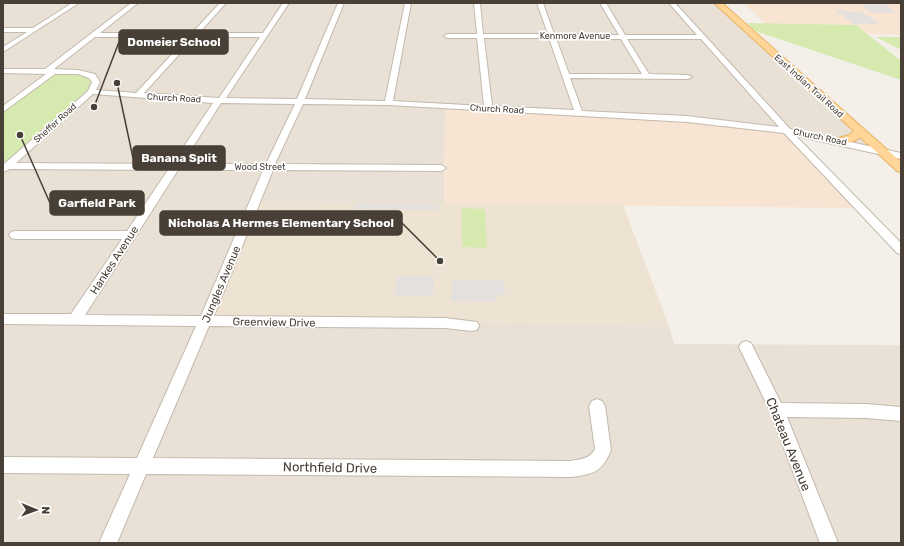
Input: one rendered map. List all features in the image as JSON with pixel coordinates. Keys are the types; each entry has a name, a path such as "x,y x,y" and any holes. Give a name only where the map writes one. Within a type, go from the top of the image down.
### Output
{"main road":[{"name":"East Indian Trail Road","path":"718,3 901,168"},
{"path":"839,141 853,138 860,132"}],"street":[{"path":"3,50 76,3"},
{"path":"3,110 135,3"},
{"path":"137,96 223,3"},
{"name":"Hankes Avenue","path":"74,319 286,3"},
{"name":"Jungles Avenue","path":"108,543 341,3"},
{"path":"389,103 408,3"},
{"path":"477,3 488,108"},
{"path":"540,3 579,113"},
{"path":"603,3 647,77"},
{"path":"672,3 787,130 901,250"},
{"path":"3,30 34,30"},
{"path":"94,35 264,35"},
{"name":"Kenmore Avenue","path":"446,36 703,37"},
{"path":"3,71 78,72 92,76 96,82 90,92"},
{"path":"566,76 688,77"},
{"name":"Church Road","path":"90,92 220,100 389,103 688,119 787,130 881,150 901,156"},
{"name":"Sheffer Road","path":"5,168 90,92"},
{"name":"Wood Street","path":"5,168 176,166 441,168"},
{"path":"15,234 130,235"},
{"name":"Greenview Drive","path":"3,319 445,323 472,326"},
{"name":"Chateau Avenue","path":"746,347 777,410 829,543"},
{"name":"Northfield Drive","path":"3,464 571,469 586,467 598,460 603,450 597,406"},
{"path":"777,410 866,411 901,414"}],"shaded area":[{"path":"3,3 714,3 879,152 785,131 445,108 444,204 261,202 213,317 669,326 674,344 901,345 901,543 3,543"},
{"path":"743,3 898,3 901,5 901,35 868,34 856,25 766,24"},
{"path":"860,3 887,3 890,5 885,5 896,13 870,12"},
{"path":"834,9 857,13 862,12 880,24 854,24"},
{"path":"445,107 688,120 785,131 856,208 444,204"},
{"path":"261,202 623,205 669,326 212,317"},
{"path":"355,203 439,204 438,210 353,209"},
{"path":"397,276 434,277 433,296 394,295"},
{"path":"452,280 504,280 505,295 495,295 496,302 451,301"}],"green space":[{"path":"747,23 856,25 901,61 901,80 755,31"},
{"path":"876,37 901,37 901,50"},
{"path":"47,73 77,73 90,78 92,83 90,88 3,166 3,108"},
{"path":"462,208 485,209 487,248 462,247"}],"place":[{"name":"Banana Split","path":"117,83"},
{"name":"Domeier School","path":"94,107"},
{"name":"Garfield Park","path":"20,135"},
{"name":"Nicholas A Hermes Elementary School","path":"440,261"}]}
